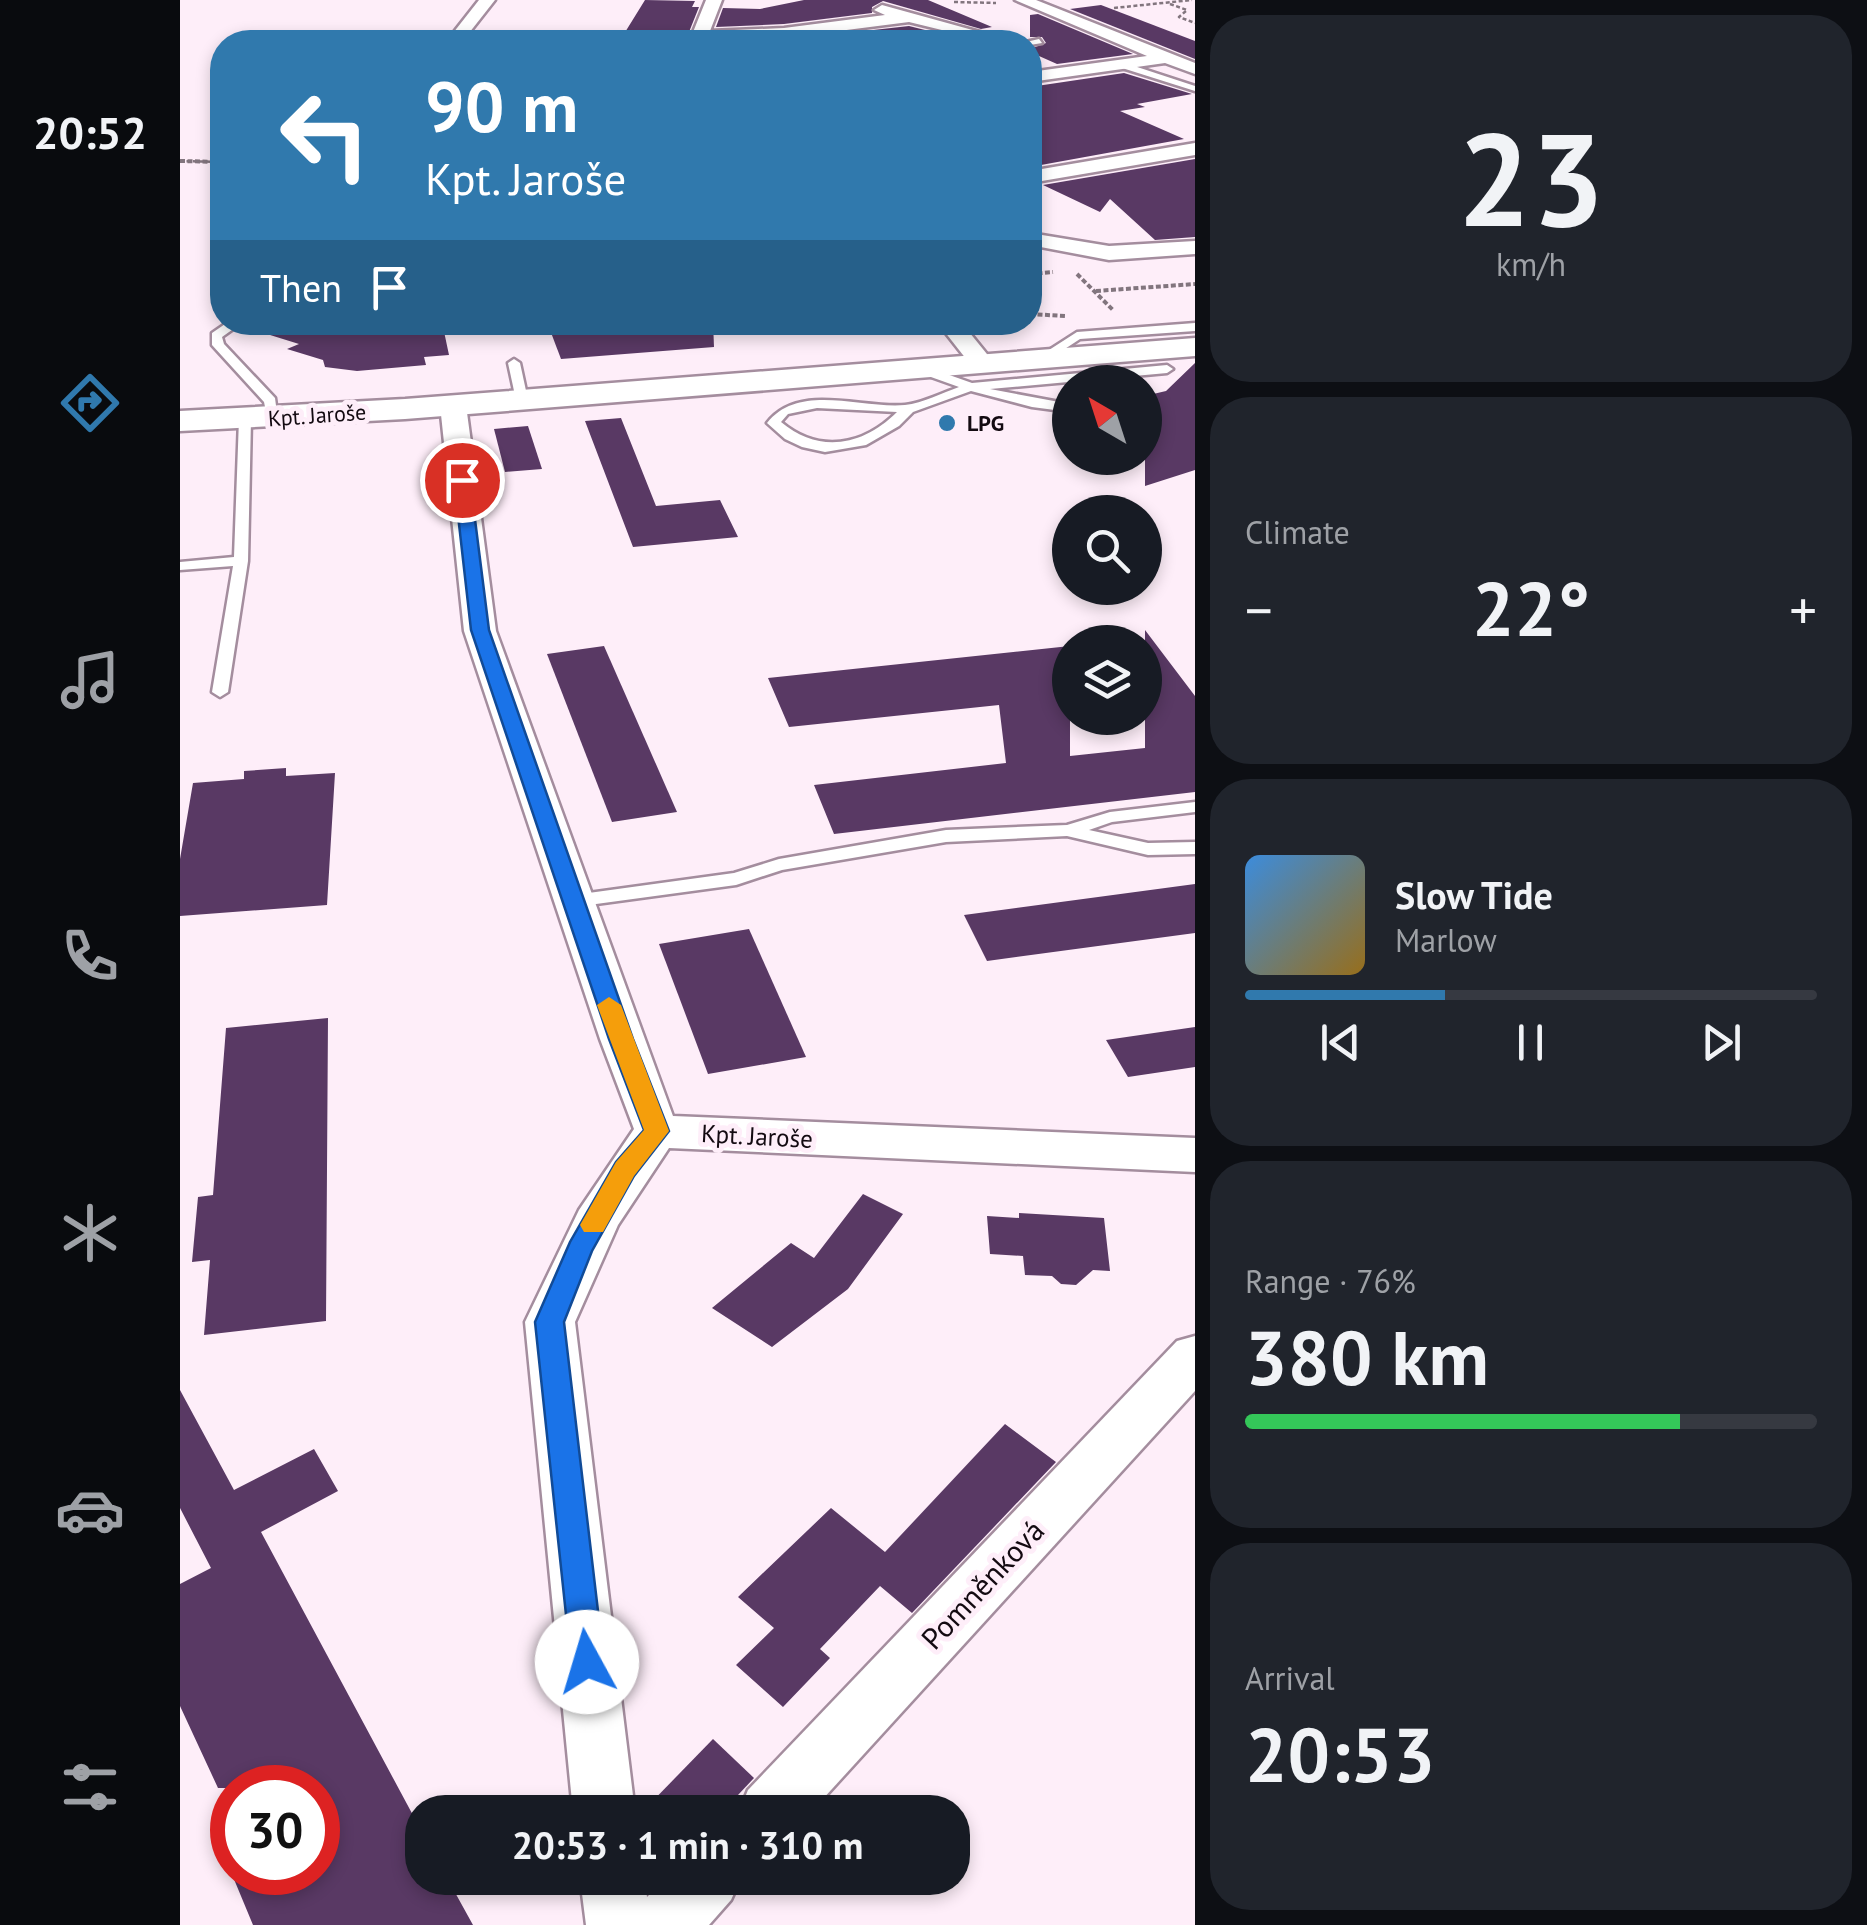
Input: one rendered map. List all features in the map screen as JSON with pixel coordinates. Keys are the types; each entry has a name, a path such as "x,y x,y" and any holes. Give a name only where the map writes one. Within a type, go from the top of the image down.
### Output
{"street":[{"path":"464,30 488,0"},
{"path":"702,30 714,0"},
{"path":"1015,2 1194,69"},
{"path":"861,4 960,30"},
{"path":"816,30 908,17"},
{"path":"1042,47 1103,67"},
{"path":"1042,75 1194,53"},
{"path":"1042,175 1194,148"},
{"path":"1042,242 1089,252 1194,248"},
{"path":"955,335 977,375"},
{"name":"Kpt. Jaroše","path":"180,421 259,419 921,369 977,375 1040,360 1194,347"},
{"path":"453,405 480,630 657,1131 625,1169 579,1250 550,1322 602,1795"},
{"name":"Kpt. Jaroše","path":"657,1131 1194,1155"},
{"name":"Pomněnková","path":"786,1795 1194,1356"},
{"path":"614,1895 618,1925"},
{"path":"665,1925 693,1895"}],"lane":[{"path":"1122,64 1194,89"},
{"path":"1040,360 1077,336 1194,327"},
{"path":"217,335 218,345 270,401 259,419 220,692"},
{"path":"1162,373 1194,347"},
{"path":"514,363 522,400"},
{"path":"908,409 817,404 784,410 774,422 788,438 805,445 849,447 891,429 908,409 977,375 1167,369"},
{"path":"977,375 1052,407"},
{"path":"180,566 240,561"},
{"path":"574,901 736,879 778,865 946,836 1069,830 1110,818 1194,808"},
{"path":"1069,830 1148,848 1194,848"}],"path":[{"path":"1154,0 1187,10 1178,17 1194,23"},
{"path":"1106,9 1192,0"},
{"path":"948,2 1015,2"},
{"path":"180,161 210,162"},
{"path":"1074,271 1121,319"},
{"path":"1096,292 1194,284"}],"building":[{"path":"645,0 695,1 692,7 699,7 690,30 626,30"},
{"path":"804,0 928,0 992,27 981,29 883,1 872,7 872,13 784,24 716,27 723,8 760,9"},
{"path":"1101,5 1195,41 1195,59 1070,9"},
{"path":"1038,14 1133,54 1057,64 1042,57 1042,44 1046,43 1042,30 1030,30 1030,15"},
{"path":"909,26 925,30 873,30"},
{"path":"1124,73 1192,94 1120,111 1184,139 1042,165 1042,85"},
{"path":"1195,159 1195,237 1155,240 1110,199 1100,212 1043,185"},
{"path":"270,335 445,335 449,355 424,357 426,365 357,371 325,367 323,360 287,349 299,344"},
{"path":"552,335 714,335 714,347 561,359"},
{"path":"1195,363 1195,470 1145,486 1145,475 1162,475 1162,392"},
{"path":"621,418 656,506 720,500 738,537 633,547 585,421"},
{"path":"528,426 542,469 505,472 494,429"},
{"path":"604,646 677,812 612,822 547,654"},
{"path":"1052,648 1052,735 1070,735 1070,756 1145,748 1145,735 1162,735 1162,652 1195,696 1195,792 834,834 814,785 1006,763 999,705 789,727 768,678"},
{"path":"286,768 286,776 335,773 327,905 180,916 180,859 193,783 244,779 244,771"},
{"path":"1195,884 1195,933 987,961 964,915"},
{"path":"749,929 806,1057 708,1074 659,944"},
{"path":"328,1018 326,1321 204,1335 210,1260 192,1262 198,1197 213,1195 226,1028"},
{"path":"1195,1027 1195,1067 1128,1077 1106,1040"},
{"path":"863,1194 903,1214 848,1289 772,1347 712,1308 791,1243 814,1258"},
{"path":"1019,1213 1104,1218 1110,1271 1093,1270 1076,1285 1061,1284 1052,1276 1025,1275 1023,1256 990,1254 987,1216 1019,1218"},
{"path":"180,1390 234,1490 314,1449 338,1491 261,1532 405,1800 405,1895 456,1895 473,1925 253,1925 241,1895 340,1895 340,1765 210,1765 210,1771 180,1706 180,1584 211,1568 180,1508"},
{"path":"1005,1424 1056,1462 912,1613 880,1586 820,1649 830,1658 783,1707 736,1665 774,1628 738,1597 831,1508 885,1552"},
{"path":"713,1739 754,1778 738,1795 659,1795"}],"slow traffic":[{"path":"593,1225 625,1169 657,1131 609,1005"}],"place":[{"name":"LPG","path":"947,423"}],"route":[{"path":"462,480 480,630 621,1039 657,1131 625,1169 579,1250 550,1322 587,1662"}]}
